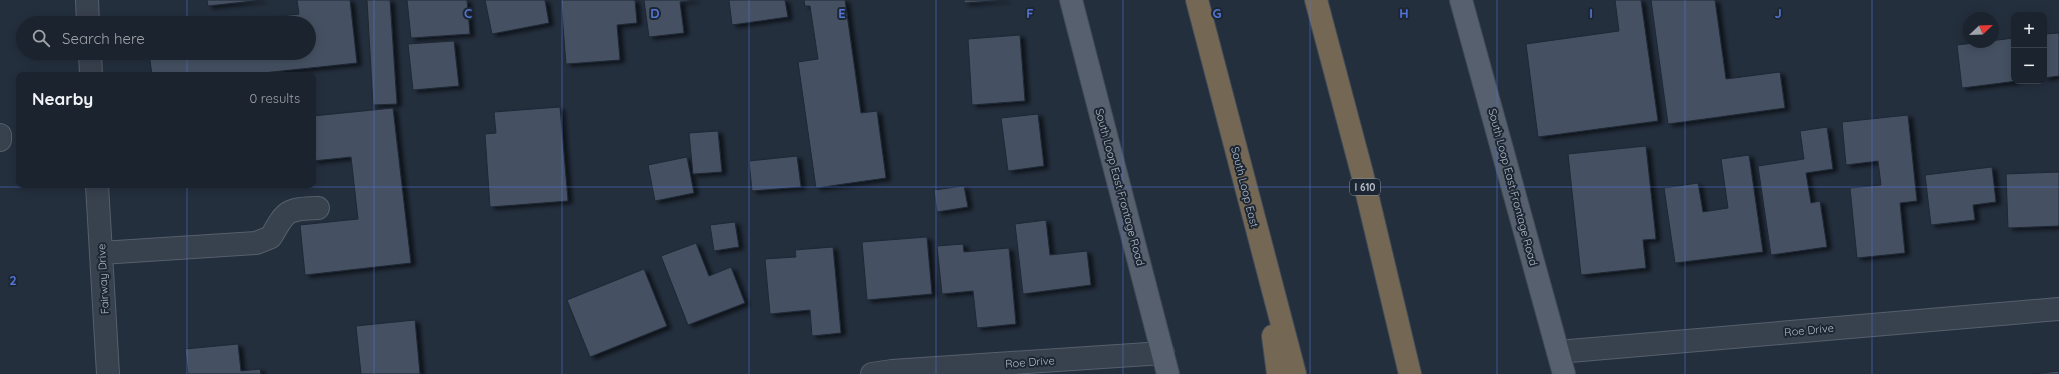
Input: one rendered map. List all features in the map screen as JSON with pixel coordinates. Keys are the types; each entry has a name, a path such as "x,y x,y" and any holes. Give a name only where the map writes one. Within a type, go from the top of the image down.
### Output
{"highway":[{"name":"South Loop East","path":"1197,0 1295,374"},
{"name":"I 610","path":"1316,0 1362,173 1410,374"},
{"path":"1263,256 1278,374"}],"main road":[{"name":"South Loop East Frontage Road","path":"1071,0 1168,374"},
{"name":"South Loop East Frontage Road","path":"1462,0 1564,374"}],"street":[{"path":"87,0 88,16"},
{"path":"90,60 91,72"},
{"path":"0,134 0,140"},
{"name":"Fairway Drive","path":"97,188 108,374"},
{"path":"101,253 256,243 271,237 282,218 293,209 318,208"},
{"name":"Roe Drive","path":"1558,352 2059,309"},
{"name":"Roe Drive","path":"872,374 892,371 1163,353"}],"building":[{"path":"207,0 262,0 208,6"},
{"path":"297,0 350,0 357,63 272,72 152,72 150,60 316,60 316,16 281,16 299,14"},
{"path":"367,0 390,0 397,104 373,105"},
{"path":"407,0 467,0 470,34 411,38"},
{"path":"485,0 545,0 549,23 492,34"},
{"path":"561,0 635,0 637,23 617,25 620,60 566,64"},
{"path":"644,0 696,0 680,2 684,33 649,37"},
{"path":"729,0 785,0 788,17 732,25"},
{"path":"804,0 845,0 861,113 877,111 886,178 816,188 798,62 818,59 810,6 805,6"},
{"path":"964,0 1006,0 964,3"},
{"path":"1615,0 1641,0 1658,121 1538,137 1526,44 1619,31"},
{"path":"1651,0 1715,0 1726,79 1780,72 1785,108 1668,124"},
{"path":"2059,33 2059,76 2047,78 2047,34"},
{"path":"1020,35 1025,101 972,105 968,39"},
{"path":"2011,38 2011,82 1962,88 1957,45 1963,44 1963,48 1999,48 1999,40"},
{"path":"454,41 459,86 413,90 408,44"},
{"path":"560,107 568,201 490,207 485,134 496,133 494,112"},
{"path":"393,108 411,263 305,275 300,225 358,219 351,157 316,161 316,116"},
{"path":"1038,114 1044,166 1008,171 1001,118"},
{"path":"1908,115 1917,201 1900,203 1905,253 1857,258 1850,188 1881,185 1878,161 1846,165 1842,122"},
{"path":"1827,127 1833,169 1806,173 1811,203 1820,201 1827,247 1771,255 1758,166 1804,159 1800,131"},
{"path":"718,131 722,172 693,174 689,133"},
{"path":"1646,146 1656,239 1643,240 1646,268 1581,275 1568,154"},
{"path":"1749,155 1763,252 1675,263 1664,188 1698,183 1703,212 1728,208 1721,159"},
{"path":"797,156 801,187 752,191 749,161"},
{"path":"687,157 694,193 655,201 648,165"},
{"path":"1992,167 1996,202 1973,205 1975,220 1931,225 1925,175"},
{"path":"2059,172 2059,226 2008,228 2006,174"},
{"path":"964,186 968,207 937,212 934,190"},
{"path":"1046,220 1050,255 1087,251 1091,285 1023,294 1015,224"},
{"path":"735,222 739,247 714,251 710,225"},
{"path":"927,237 932,294 867,300 862,242"},
{"path":"696,243 709,276 731,267 745,303 688,325 661,256"},
{"path":"963,244 964,252 1009,248 1016,324 977,328 973,291 942,294 937,246"},
{"path":"833,247 841,333 812,336 810,310 770,314 765,259 796,257 795,250"},
{"path":"644,269 667,326 590,357 567,300"},
{"path":"415,320 420,374 361,374 356,326"},
{"path":"238,344 241,371 260,369 261,374 188,374 185,349"},
{"path":"2059,371 2059,374 2032,374"}]}
